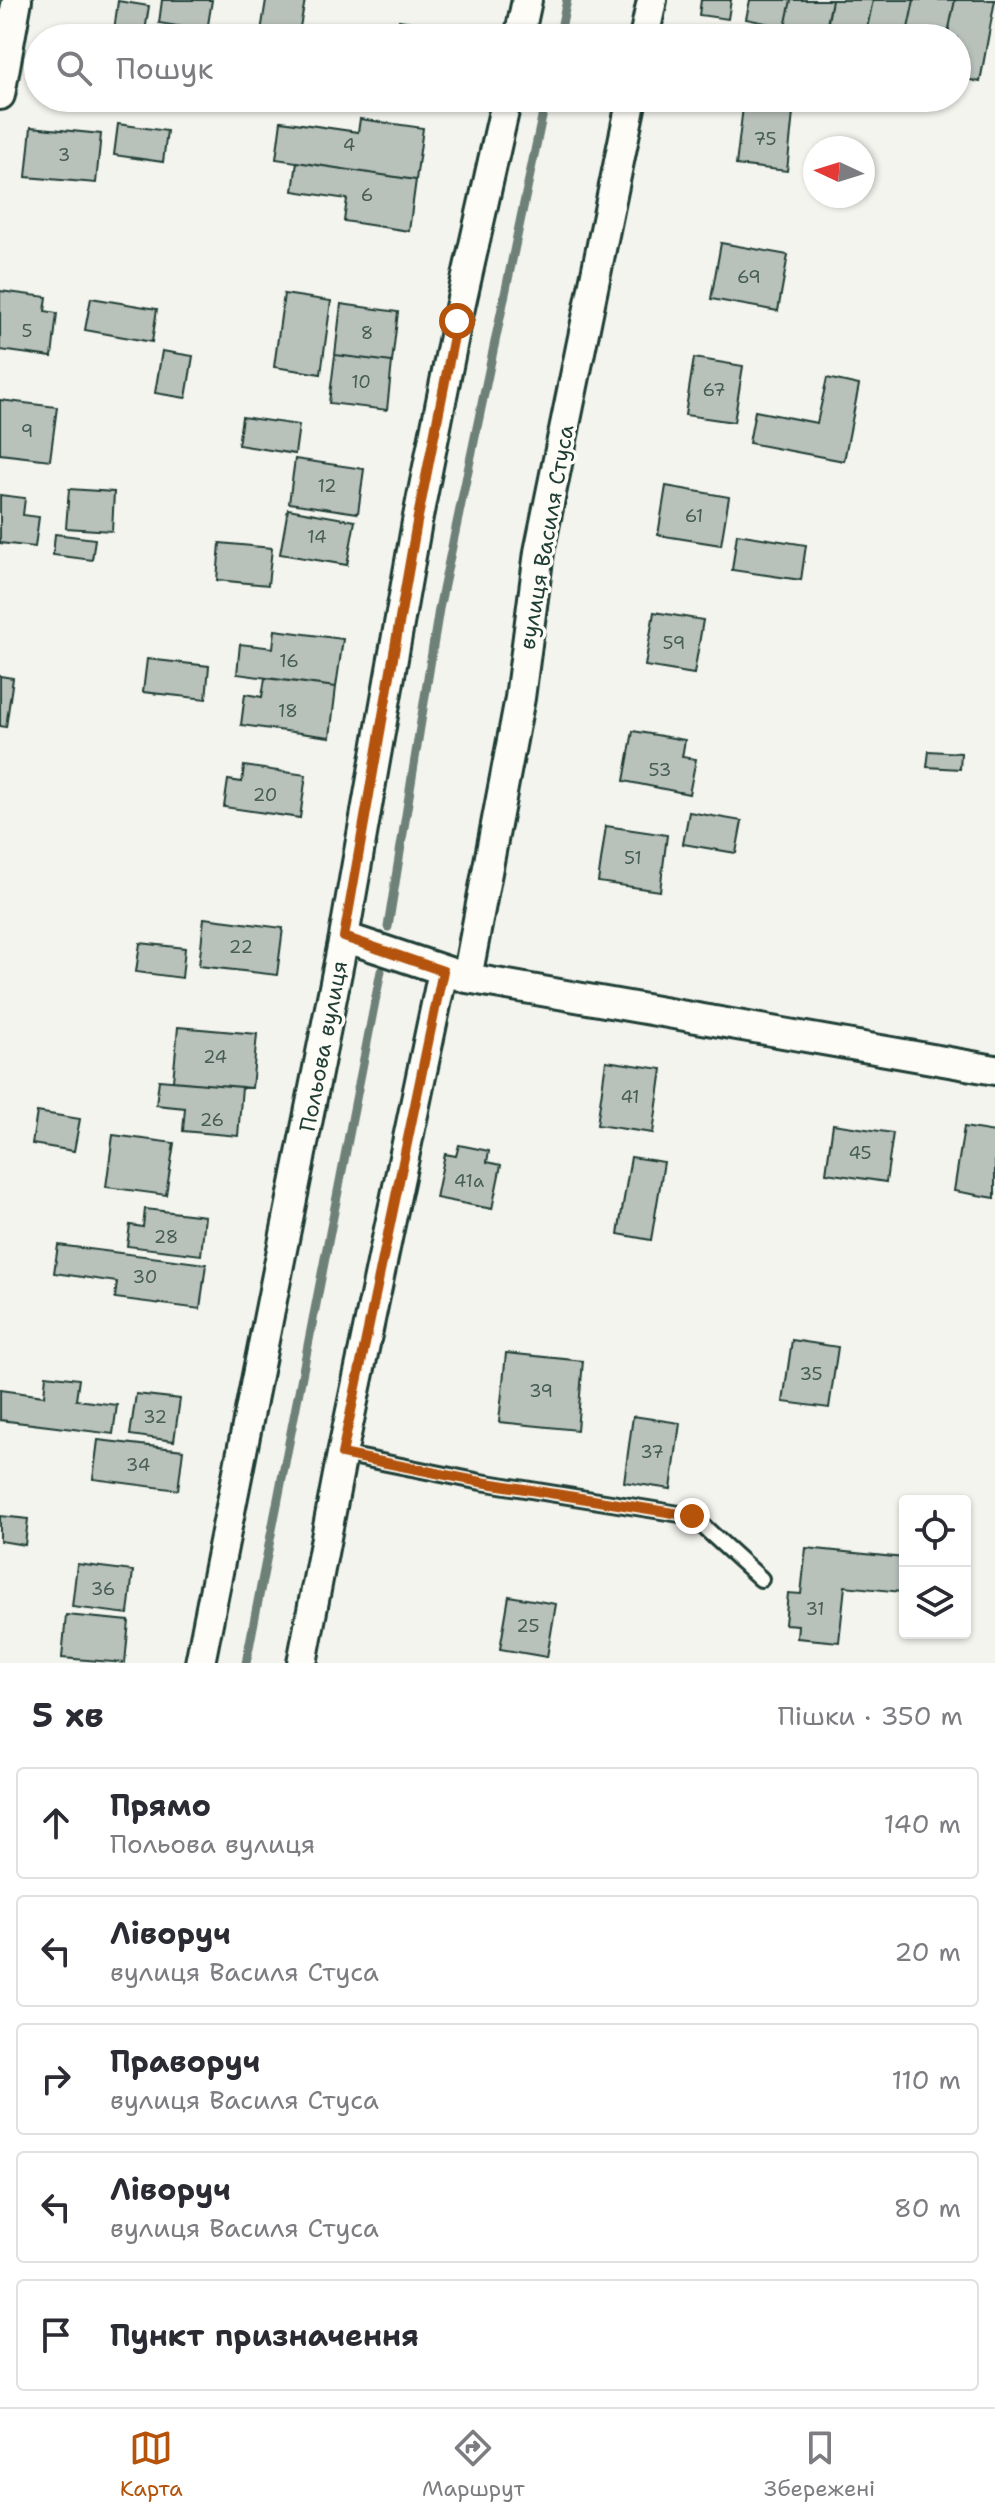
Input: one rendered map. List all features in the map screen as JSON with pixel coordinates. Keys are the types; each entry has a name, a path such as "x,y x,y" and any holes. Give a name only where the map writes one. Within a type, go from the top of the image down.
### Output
{"street":[{"path":"0,95 17,0"},
{"path":"522,24 527,0"},
{"path":"647,24 652,0"},
{"name":"Польова вулиця","path":"200,1663 344,937 420,507 457,321 504,112"},
{"name":"вулиця Василя Стуса","path":"302,1663 342,1454 520,698 539,552 629,112"},
{"path":"344,937 455,974 995,1070"}],"lane":[{"path":"342,1454 481,1482 692,1516 761,1579"}],"building":[{"path":"162,0 212,0 208,24 159,23"},
{"path":"266,0 305,0 301,24 262,24"},
{"path":"701,0 731,0 728,19 699,15"},
{"path":"750,0 791,0 786,24 746,19"},
{"path":"791,0 832,0 827,24 786,24"},
{"path":"832,0 873,0 868,24 828,24"},
{"path":"873,0 914,0 909,24 868,24"},
{"path":"914,0 955,0 950,24 909,24"},
{"path":"955,0 995,0 980,82 971,80 971,24 950,24"},
{"path":"118,1 149,6 146,24 115,24"},
{"path":"399,20 425,24 398,24"},
{"path":"742,112 793,113 787,171 736,165"},
{"path":"360,119 423,128 416,180 276,159 281,121 358,132"},
{"path":"118,124 167,131 163,162 114,155"},
{"path":"31,127 101,134 96,183 26,177"},
{"path":"297,162 416,180 409,231 344,221 347,199 293,191"},
{"path":"721,243 788,255 778,311 711,299"},
{"path":"0,291 47,297 45,311 57,313 52,357 0,350"},
{"path":"284,294 331,301 321,374 274,367"},
{"path":"91,298 157,309 152,342 85,330"},
{"path":"341,304 398,312 392,362 335,355"},
{"path":"162,351 193,356 186,398 155,393"},
{"path":"335,355 392,362 387,410 329,403"},
{"path":"694,358 743,366 734,422 685,415"},
{"path":"827,378 859,385 844,461 749,443 755,411 817,423"},
{"path":"0,400 57,407 50,460 0,454"},
{"path":"242,417 299,425 295,454 238,445"},
{"path":"295,459 364,469 358,513 289,503"},
{"path":"666,486 729,497 721,545 658,535"},
{"path":"69,489 114,492 112,531 66,528"},
{"path":"0,495 25,498 23,515 39,517 35,547 0,543"},
{"path":"288,509 355,521 347,565 280,554"},
{"path":"55,534 95,539 92,560 53,555"},
{"path":"737,534 806,545 801,580 732,570"},
{"path":"220,543 272,548 268,585 217,580"},
{"path":"654,612 703,620 694,674 645,666"},
{"path":"275,630 343,639 336,687 237,674 240,644 273,648"},
{"path":"147,659 209,666 206,699 143,692"},
{"path":"0,676 13,678 6,727 0,726"},
{"path":"265,678 336,687 330,737 241,725 245,694 262,697"},
{"path":"633,731 685,740 682,757 696,759 689,794 624,781"},
{"path":"929,751 961,753 960,769 927,767"},
{"path":"244,766 306,775 300,818 224,807 228,780 242,782"},
{"path":"689,812 742,821 736,853 683,844"},
{"path":"606,826 667,835 660,891 598,882"},
{"path":"204,918 283,928 277,975 199,966"},
{"path":"140,943 185,948 182,978 136,972"},
{"path":"178,1027 257,1034 252,1088 173,1081"},
{"path":"606,1061 662,1069 653,1133 597,1125"},
{"path":"159,1080 242,1087 238,1136 183,1131 185,1108 156,1105"},
{"path":"37,1112 80,1119 74,1151 32,1144"},
{"path":"833,1124 893,1133 886,1182 826,1173"},
{"path":"964,1127 995,1132 995,1198 954,1191"},
{"path":"113,1135 174,1143 166,1195 106,1187"},
{"path":"459,1145 489,1151 487,1162 501,1165 492,1209 436,1198 445,1154 456,1156"},
{"path":"631,1157 664,1162 651,1240 618,1234"},
{"path":"145,1209 205,1216 201,1255 127,1246 130,1225 143,1227"},
{"path":"58,1245 206,1264 200,1309 115,1298 117,1282 54,1273"},
{"path":"792,1340 838,1347 829,1408 783,1402"},
{"path":"506,1353 583,1361 577,1430 499,1422"},
{"path":"46,1375 79,1379 76,1400 117,1405 113,1434 0,1420 0,1390 44,1396"},
{"path":"136,1394 180,1399 174,1441 130,1435"},
{"path":"633,1416 680,1423 671,1489 624,1482"},
{"path":"98,1440 183,1450 178,1490 93,1479"},
{"path":"0,1516 28,1519 25,1545 0,1541"},
{"path":"806,1548 899,1557 899,1592 845,1586 839,1642 797,1638 798,1625 785,1624 788,1593 801,1594"},
{"path":"77,1564 133,1571 128,1614 72,1607"},
{"path":"509,1596 556,1604 547,1657 500,1649"},
{"path":"66,1615 129,1621 125,1663 62,1658"}],"waterway":[{"path":"562,24 567,0"},
{"path":"388,927 439,609 543,112"},
{"path":"246,1663 381,971"}],"route":[{"path":"457,321 417,522 344,937 443,971 342,1454 481,1482 692,1516"}]}
